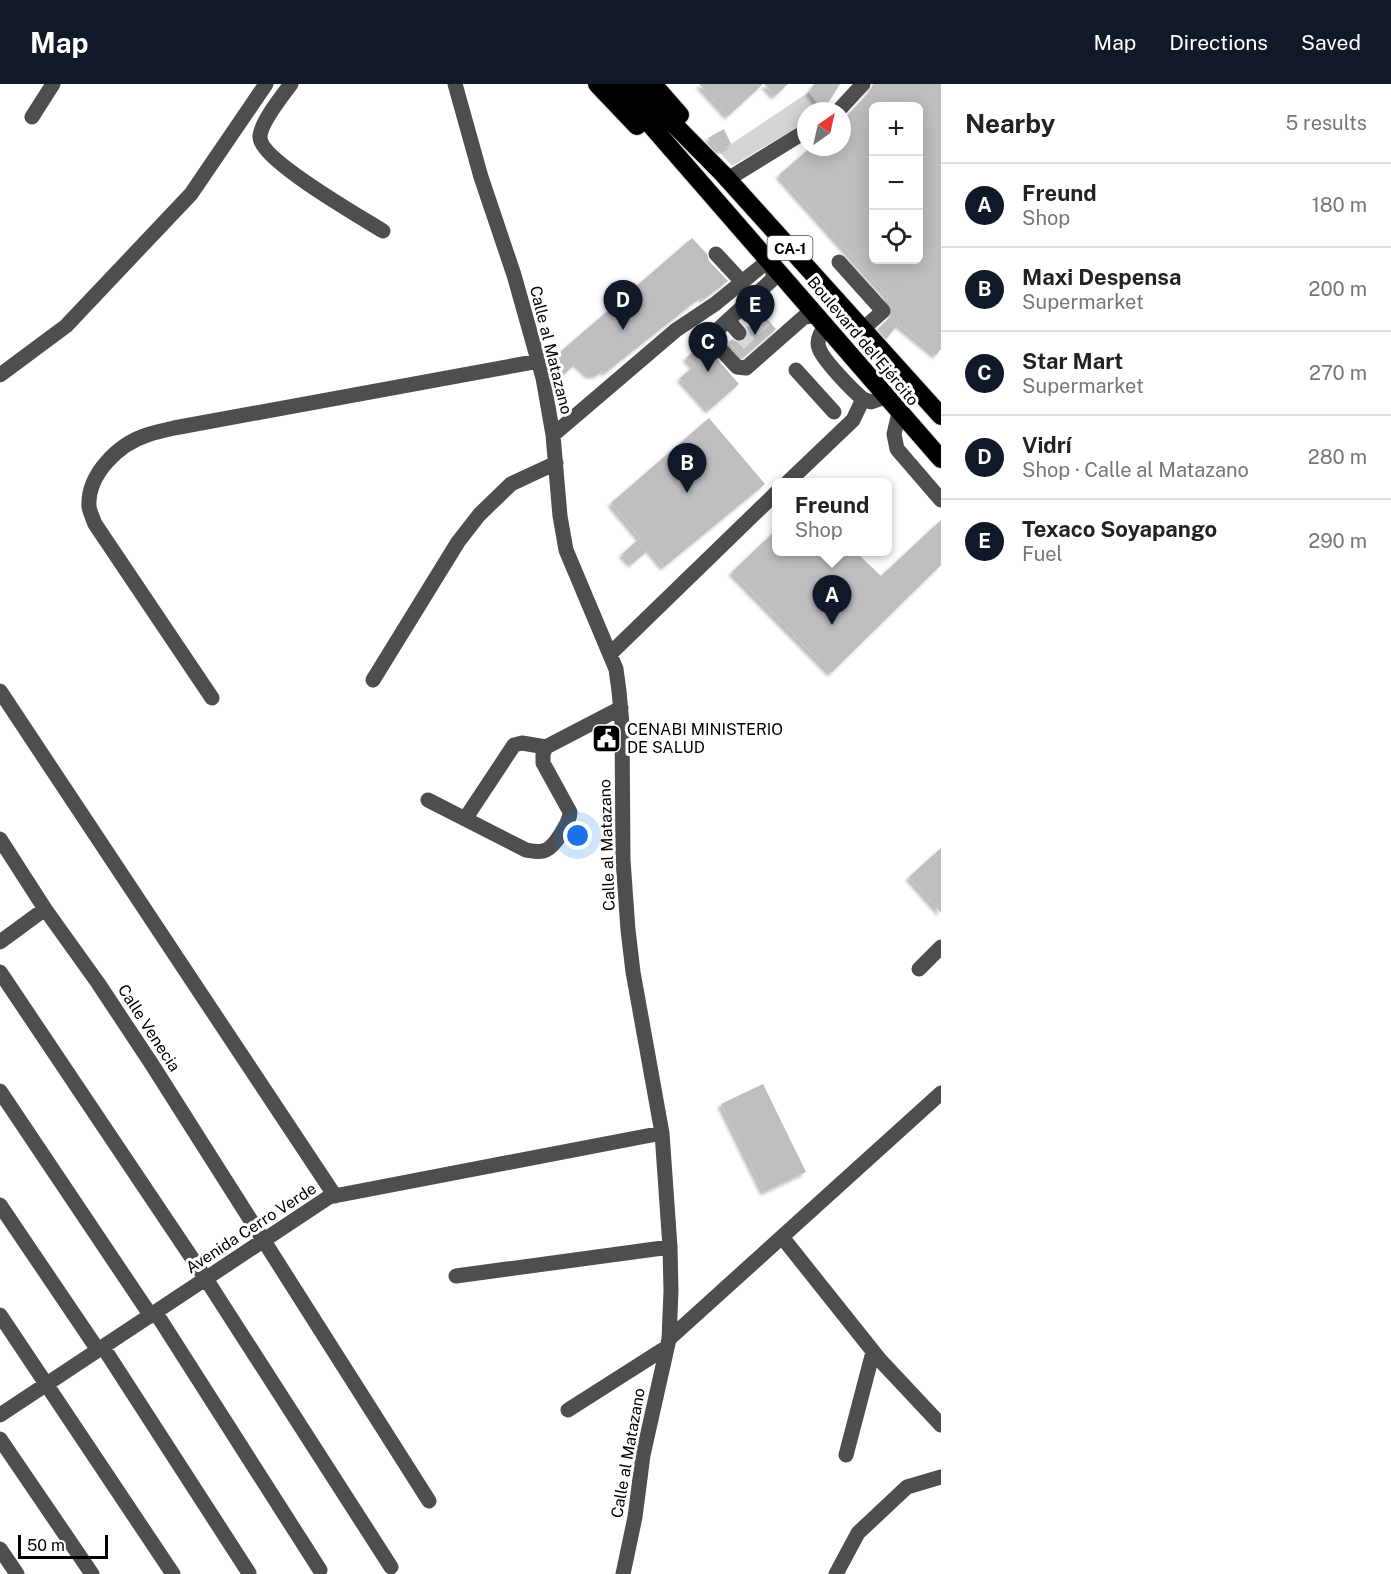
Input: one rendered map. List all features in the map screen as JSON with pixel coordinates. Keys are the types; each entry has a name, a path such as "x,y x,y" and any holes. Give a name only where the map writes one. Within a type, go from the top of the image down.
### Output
{"highway":[{"path":"597,84 685,176 738,224"},
{"name":"Boulevard del Ejército","path":"615,84 941,459"},
{"name":"Boulevard del Ejército","path":"634,84 726,176 941,417"},
{"path":"653,84 713,152 726,176"},
{"path":"899,413 915,418 922,416 926,405 924,396"},
{"path":"925,442 924,424 932,418 941,417"}],"street":[{"path":"0,375 66,326 191,194 266,84"},
{"path":"291,84 262,127 259,138 263,148 282,166 383,231"},
{"name":"Calle al Matazano","path":"455,84 538,361 554,435 560,516 566,550 616,669 621,708 623,860 628,930 633,972 662,1133 670,1247 668,1343 643,1455 635,1517 623,1574"},
{"path":"846,102 863,84"},
{"path":"32,117 49,86"},
{"path":"726,176 736,173 797,136"},
{"path":"716,254 742,282"},
{"path":"554,435 676,330 769,260 774,278 713,334 712,339 737,367 746,368 757,353 773,339 809,315 821,321 818,340 822,354 863,399 871,402 886,398"},
{"path":"838,262 883,311 863,329"},
{"path":"743,306 754,319"},
{"path":"728,320 739,333"},
{"path":"212,698 95,524 89,507 91,489 109,460 125,446 146,435 174,428 538,361"},
{"path":"796,370 834,412"},
{"path":"793,478 853,420 863,399"},
{"path":"899,413 894,434 897,449 941,500"},
{"path":"373,680 458,542 479,514 511,484 556,463"},
{"path":"610,654 772,498"},
{"path":"0,691 335,1196"},
{"path":"465,819 514,745 522,743 546,747 621,708"},
{"path":"428,800 526,850 539,852 549,850 567,825 570,813 543,763 546,747"},
{"name":"Calle Venecia","path":"1,843 151,1063 429,1500"},
{"path":"0,942 45,909"},
{"path":"919,969 941,947"},
{"path":"0,972 206,1279 391,1567"},
{"path":"0,1091 154,1314 320,1570"},
{"path":"568,1410 668,1343 941,1092"},
{"name":"Avenida Cerro Verde","path":"0,1415 329,1197 662,1133"},
{"path":"0,1205 100,1349 249,1573"},
{"path":"782,1237 873,1352 941,1425"},
{"path":"456,1276 670,1247"},
{"path":"0,1315 173,1574"},
{"path":"846,1455 873,1352"},
{"path":"0,1439 92,1574"},
{"path":"836,1574 858,1533 907,1487 941,1477"},
{"path":"0,1549 17,1574"}],"shaded area":[{"path":"809,92 816,102 797,102 797,127 732,166 719,152"}],"building":[{"path":"699,84 763,84 728,116"},
{"path":"764,84 788,84 775,96"},
{"path":"814,84 840,84 829,102 816,102 809,92"},
{"path":"873,84 941,84 941,349 936,355 898,324 886,339 878,329 892,315 892,308 886,299 888,297 779,175 801,156 851,156 851,112 870,91"},
{"path":"724,129 731,144 719,152 708,138"},
{"path":"692,238 728,281 704,299 701,297 605,373 603,370 597,375 589,375 576,363 559,379 552,359"},
{"path":"762,314 776,329 743,358 729,342 732,339 740,343 746,340 749,332 746,326 755,329 760,327 763,322"},
{"path":"703,343 739,384 709,410 680,378 694,366 686,358"},
{"path":"709,418 765,484 664,567 649,549 632,564 622,554 640,538 611,503"},
{"path":"941,520 941,565 831,673 732,572 772,534 772,556 860,556 881,576"},
{"path":"941,848 941,913 909,877"},
{"path":"763,1084 806,1172 764,1192 721,1104"}],"tunnel":[{"path":"754,319 770,336"},
{"path":"739,333 755,350"}],"place":[{"name":"Vidrí","path":"623,330"},
{"name":"Texaco Soyapango","path":"755,335"},
{"name":"Star Mart","path":"708,372"},
{"name":"Maxi Despensa","path":"687,493"},
{"name":"Freund","path":"832,625"},
{"name":"CENABI MINISTERIO DE SALUD","path":"606,738"}]}
